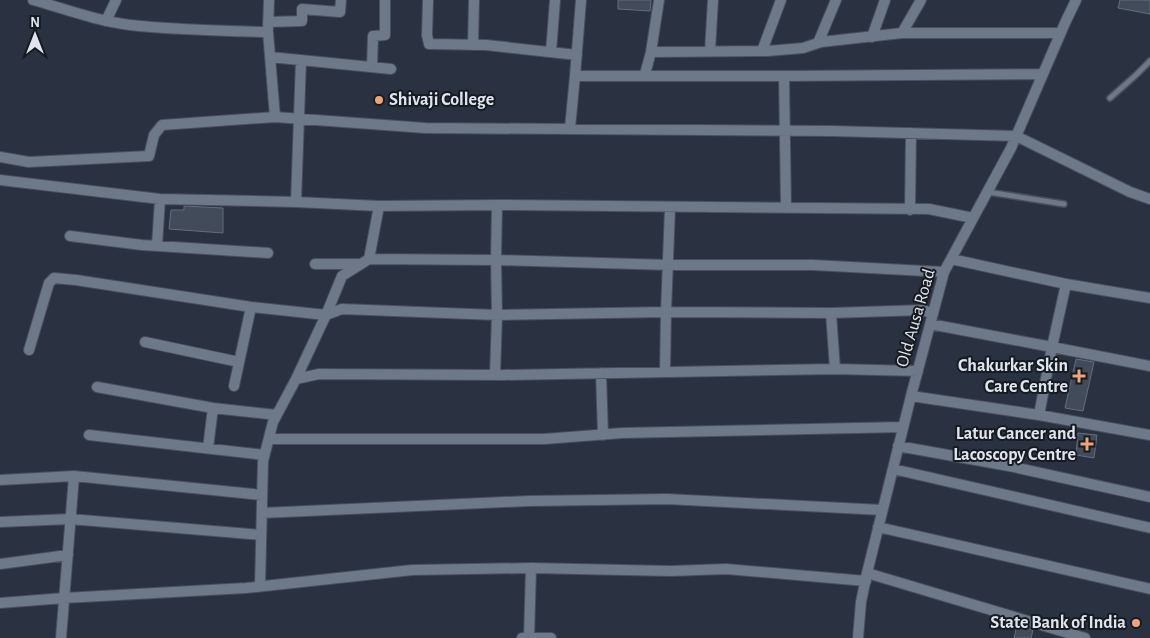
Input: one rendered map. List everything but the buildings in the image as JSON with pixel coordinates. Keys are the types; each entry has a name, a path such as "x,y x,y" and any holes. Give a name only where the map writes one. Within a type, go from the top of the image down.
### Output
{"street":[{"path":"33,0 106,21 130,25 203,30 268,27 302,21 302,9 340,12 340,0"},
{"path":"106,21 116,0"},
{"path":"268,0 268,27 275,117"},
{"path":"372,67 373,36 385,34 385,0"},
{"path":"428,0 427,35 429,44 473,45 576,55"},
{"path":"473,45 474,0"},
{"path":"551,52 555,0"},
{"path":"570,128 581,0"},
{"path":"646,74 658,0"},
{"path":"710,52 713,0"},
{"path":"762,52 781,0"},
{"path":"818,43 836,0"},
{"path":"872,36 885,0"},
{"path":"902,34 921,0"},
{"name":"Old Ausa Road","path":"858,638 861,602 866,577 944,272 1016,136 1076,0"},
{"path":"651,52 762,52 803,48 818,43 872,36 902,34 1060,33"},
{"path":"270,57 391,69"},
{"path":"296,202 301,60"},
{"path":"575,76 646,74 784,76 1042,74"},
{"path":"784,76 786,208"},
{"path":"0,157 29,162 149,156 154,135 162,125 275,117 425,128 784,130 1016,136 1130,192 1150,199"},
{"path":"910,210 911,133"},
{"path":"0,180 160,200 296,202 379,206 497,205 929,209 973,218"},
{"path":"157,246 160,200"},
{"path":"495,375 497,205"},
{"path":"260,586 264,456 269,439 277,415 326,315 342,276 366,261 379,206"},
{"path":"665,372 670,208"},
{"path":"70,236 157,246 268,253"},
{"path":"951,259 1066,284 1150,298"},
{"path":"316,264 366,261 496,260 669,265 813,265 944,272"},
{"path":"29,350 49,283 54,278 251,307 326,315 342,309 497,315 666,312 832,313 923,310 932,319 1052,347 1150,366"},
{"path":"1039,415 1066,284"},
{"path":"234,386 251,307"},
{"path":"832,313 835,369"},
{"path":"145,342 239,362"},
{"path":"296,379 320,374 495,375 835,369 918,371"},
{"path":"601,373 603,435"},
{"path":"97,386 213,408 277,415"},
{"path":"911,396 1039,415 1150,435"},
{"path":"208,448 213,408"},
{"path":"269,439 544,439 731,430 903,427"},
{"path":"88,434 264,456"},
{"path":"898,446 1009,466 1150,496"},
{"path":"893,469 1150,528"},
{"path":"0,480 74,476 262,495"},
{"path":"61,638 74,476"},
{"path":"262,513 528,502 667,499 882,510"},
{"path":"0,522 70,519 261,535"},
{"path":"878,527 1150,589"},
{"path":"0,564 68,555"},
{"path":"529,638 532,568"},
{"path":"0,603 272,586 412,570 532,568 671,572 726,569 866,577 1085,638"},
{"path":"522,638 551,638"}],"lane":[{"path":"1110,98 1150,61"},
{"path":"987,192 1064,204"}],"place":[{"name":"Shivaji College","path":"379,100"},
{"name":"Chakurkar Skin Care Centre","path":"1079,376"},
{"name":"Latur Cancer and Lacoscopy Centre","path":"1087,444"},
{"name":"State Bank of India","path":"1136,623"}]}
